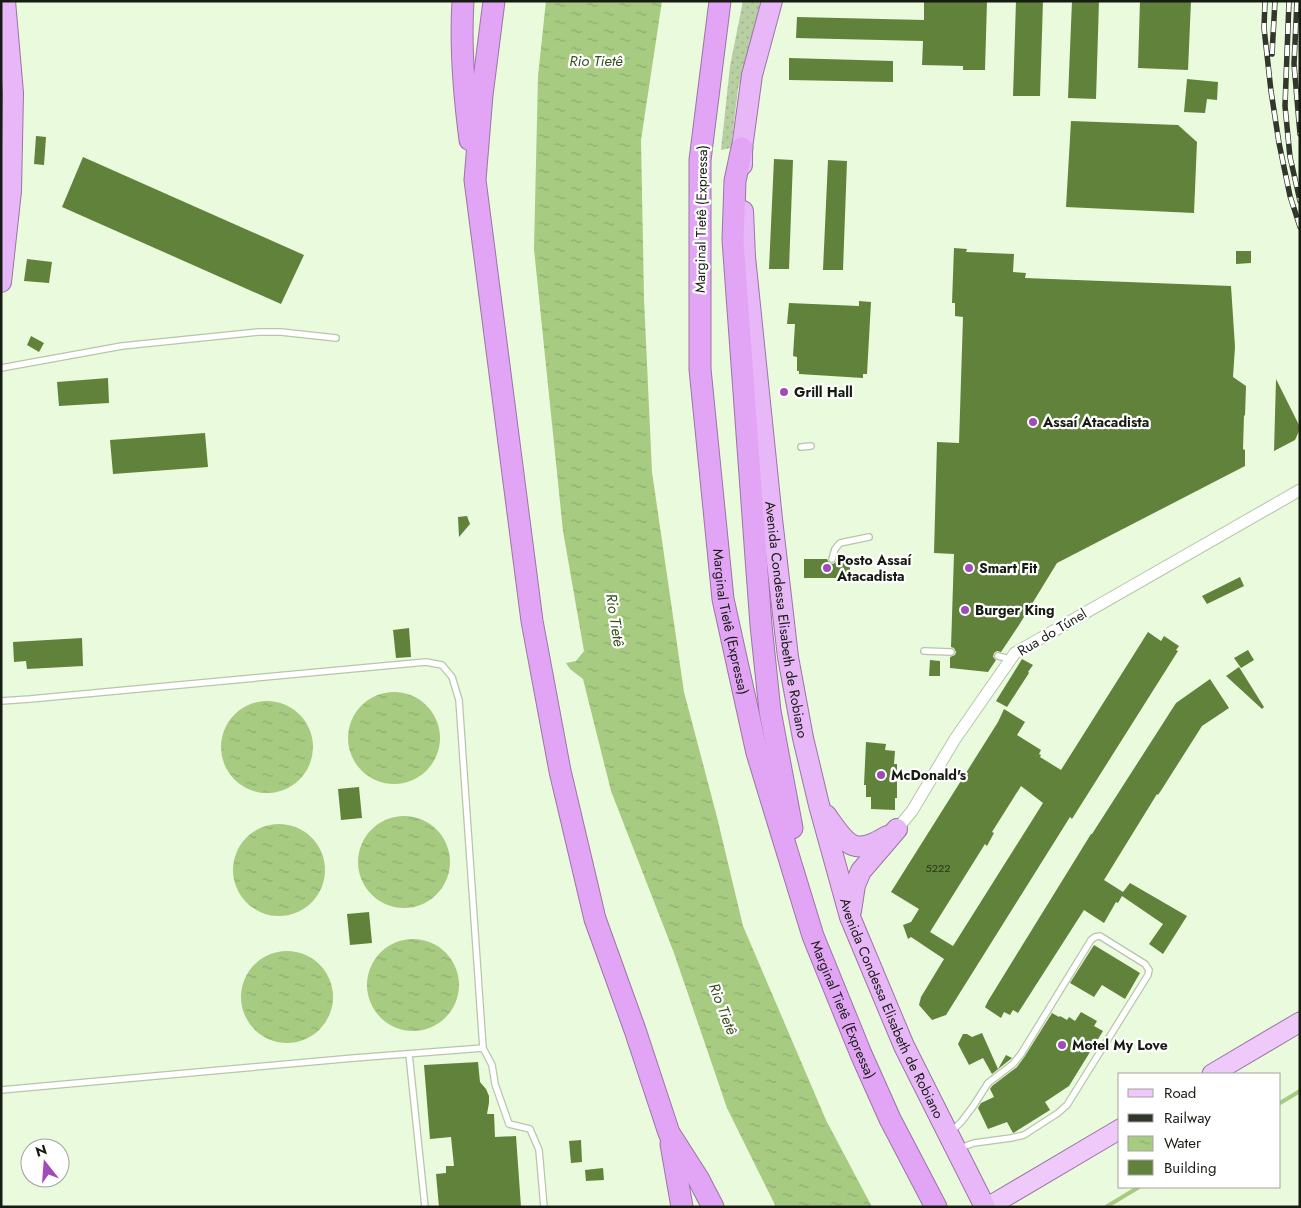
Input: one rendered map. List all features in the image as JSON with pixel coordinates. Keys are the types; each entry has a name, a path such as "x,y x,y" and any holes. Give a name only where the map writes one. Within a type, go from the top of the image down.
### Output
{"highway":[{"path":"463,1 465,105 532,621 560,771 595,919 635,1030 669,1134 682,1207"},
{"path":"476,180 482,95 494,1"},
{"name":"Marginal Tietê (Expressa)","path":"720,1 700,160 700,369 723,599 757,753 813,936 860,1054 890,1119 936,1207"},
{"name":"Avenida Condessa Elisabeth de Robiano","path":"772,1 752,75 742,148 744,251 788,657 803,738 819,806 850,918 904,1046 986,1207"},
{"path":"1,44 6,10"},
{"path":"1,282 2,254 11,191 13,94 6,10"},
{"path":"742,148 735,181 733,240 761,625 770,710 813,936"},
{"path":"819,806 843,839 857,847 873,844 897,829"},
{"path":"850,918 855,885 861,871 897,829"},
{"path":"669,1134 699,1180 713,1207"}],"main road":[{"path":"1214,1073 1300,1022"},
{"path":"986,1207 1118,1130"}],"street":[{"name":"Rua do Túnel","path":"897,829 912,811 1004,657 1024,648 1300,490"}],"lane":[{"path":"1,368 122,346 248,333 281,332 336,338"},
{"path":"801,447 811,446"},
{"path":"832,559 835,549 840,543 868,536"},
{"path":"924,651 951,652"},
{"path":"1,700 426,662 442,665 452,677 459,700 483,1048 492,1066 495,1084 510,1124 530,1129 539,1150 544,1207"},
{"path":"1100,936 1145,964 1149,970 1148,976 1067,1105 1024,1135 974,1142 952,1142 962,1120 974,1106 988,1083 1013,1064 1021,1054 1091,940 1100,936"},
{"path":"1,1090 483,1048"},
{"path":"410,1054 425,1207"}],"shaded area":[{"path":"743,1 762,1 738,89 731,148 721,150 730,66"}],"water":[{"name":"Rio Tietê","path":"546,1 662,1 641,140 644,299 652,472 684,692 743,926 826,1120 872,1207 776,1207 727,1108 674,953 611,791 583,679 570,669 566,663 576,661 584,651 563,531 534,249 538,76"},
{"path":"394,692 412,695 427,705 437,720 440,738 437,756 427,771 412,781 394,784 376,781 361,771 351,756 348,738 351,720 361,705 376,695"},
{"path":"267,701 285,704 300,714 310,729 313,747 310,765 300,780 285,790 267,793 249,790 234,780 224,765 221,747 224,729 234,714 249,704"},
{"path":"404,816 422,819 437,829 447,844 450,862 447,880 437,895 422,905 404,908 386,905 371,895 361,880 358,862 361,844 371,829 386,819"},
{"path":"279,824 297,827 312,837 322,852 325,870 322,888 312,903 297,913 279,916 261,913 246,903 236,888 233,870 236,852 246,837 261,827"},
{"path":"413,939 431,942 446,952 456,967 459,985 456,1003 446,1018 431,1028 413,1031 395,1028 380,1018 370,1003 367,985 370,967 380,952 395,942"},
{"path":"287,951 305,954 320,964 330,979 333,997 330,1015 320,1030 305,1040 287,1043 269,1040 254,1030 244,1015 241,997 244,979 254,964 269,954"}],"building":[{"path":"924,1 987,1 985,70 963,70 963,66 922,65 923,41 796,38 797,17 924,20"},
{"path":"1016,1 1043,1 1040,96 1013,96"},
{"path":"1072,1 1099,1 1096,99 1068,98"},
{"path":"1140,1 1191,1 1188,70 1138,68"},
{"path":"789,58 893,61 893,82 789,80"},
{"path":"1187,79 1218,82 1217,100 1207,99 1205,113 1184,112"},
{"path":"1071,121 1178,125 1197,142 1194,213 1066,207"},
{"path":"36,136 46,137 44,165 34,164"},
{"path":"83,157 304,255 281,304 62,207"},
{"path":"774,159 793,160 789,269 769,269"},
{"path":"828,160 847,161 843,270 823,270"},
{"path":"954,248 967,249 966,252 1014,254 1013,272 1026,273 1025,278 1231,286 1235,347 1233,377 1246,386 1243,449 1245,450 1245,466 1057,563 1001,652 997,651 994,653 993,657 996,660 988,672 950,668 950,657 955,655 956,652 951,647 954,554 934,553 937,442 959,443 963,317 955,316 955,303 952,303"},
{"path":"1236,251 1251,251 1251,263 1236,264"},
{"path":"27,259 52,262 49,283 24,281"},
{"path":"859,301 871,302 867,374 863,374 863,378 799,374 799,371 797,371 797,357 793,356 795,324 787,324 789,303 859,306"},
{"path":"31,336 44,343 39,352 27,345"},
{"path":"108,378 109,403 59,406 57,382"},
{"path":"1276,379 1300,429 1295,440 1274,451"},
{"path":"205,433 208,467 113,474 110,440"},
{"path":"467,516 470,524 459,537 458,517"},
{"name":"Posto Assaí Atacadista","path":"804,559 827,559 829,563 833,564 837,559 850,559 850,578 804,578"},
{"path":"1240,577 1244,586 1207,604 1202,596"},
{"path":"409,628 411,657 396,658 393,630"},
{"path":"1148,632 1161,641 1164,636 1179,646 1176,650 1178,651 1072,819 1070,817 946,1015 932,1020 919,1005 921,997 944,959 911,937 908,939 903,925 911,922 919,909 891,892 998,722 1004,709 1025,722 1017,735 1041,750 1040,757 1061,770","holes":["1021,786 1043,803 953,946 930,932 985,844 987,846 994,833 992,832"]},
{"path":"82,638 83,666 27,669 26,661 14,662 13,642"},
{"path":"1248,650 1254,660 1241,668 1234,658"},
{"path":"1022,659 1033,665 1007,707 996,701"},
{"path":"930,660 940,661 940,676 929,676"},
{"path":"1239,667 1264,707 1262,709 1226,676"},
{"path":"1210,679 1229,708 1202,726 1104,880 1123,892 1130,883 1187,916 1163,954 1149,944 1163,924 1122,896 1118,903 1116,902 1104,923 1084,910 1018,1013 1013,1010 1010,1015 1004,1012 1001,1018 985,1007 988,1001 1091,834 1176,703"},
{"name":"McDonald's","path":"866,742 886,744 885,750 895,751 894,764 897,764 897,798 895,798 895,810 871,809 871,797 866,797 866,785 864,785"},
{"path":"359,787 362,818 341,820 338,789"},
{"path":"369,912 372,943 350,945 347,914"},
{"path":"1094,945 1140,973 1125,999 1102,985 1094,997 1070,983"},
{"name":"Motel My Love","path":"1081,1012 1097,1021 1094,1026 1103,1031 1069,1086 1045,1102 1050,1110 1013,1133 1007,1122 988,1129 978,1108 981,1103 994,1097 990,1089 992,1086 1017,1067 1052,1013 1067,1020 1069,1017 1075,1021"},
{"path":"982,1033 998,1069 1006,1055 1012,1058 992,1074 983,1058 969,1065 958,1044 963,1034 972,1037"},
{"path":"478,1062 480,1082 489,1096 487,1114 494,1114 495,1137 516,1136 521,1207 439,1207 436,1174 446,1173 446,1166 454,1166 451,1137 430,1139 424,1065"},
{"path":"581,1140 582,1162 571,1163 569,1141"},
{"path":"603,1168 604,1180 586,1181 585,1170"}],"waterway":[{"path":"1281,1102 1300,1091"},
{"path":"1106,1207 1137,1188"}],"railway":[{"path":"1265,1 1264,28 1279,143 1290,196 1300,227"},
{"path":"1272,54 1275,1"},
{"path":"1289,1 1285,106 1290,157 1300,201"},
{"path":"1297,1 1294,64 1300,134"}],"place":[{"name":"Grill Hall","path":"784,392"},
{"name":"Assaí Atacadista","path":"1033,422"},
{"name":"Posto Assaí Atacadista","path":"827,568"},
{"name":"Smart Fit","path":"969,568"},
{"name":"Burger King","path":"965,610"},
{"name":"McDonald's","path":"881,775"},
{"name":"Motel My Love","path":"1062,1045"}]}
